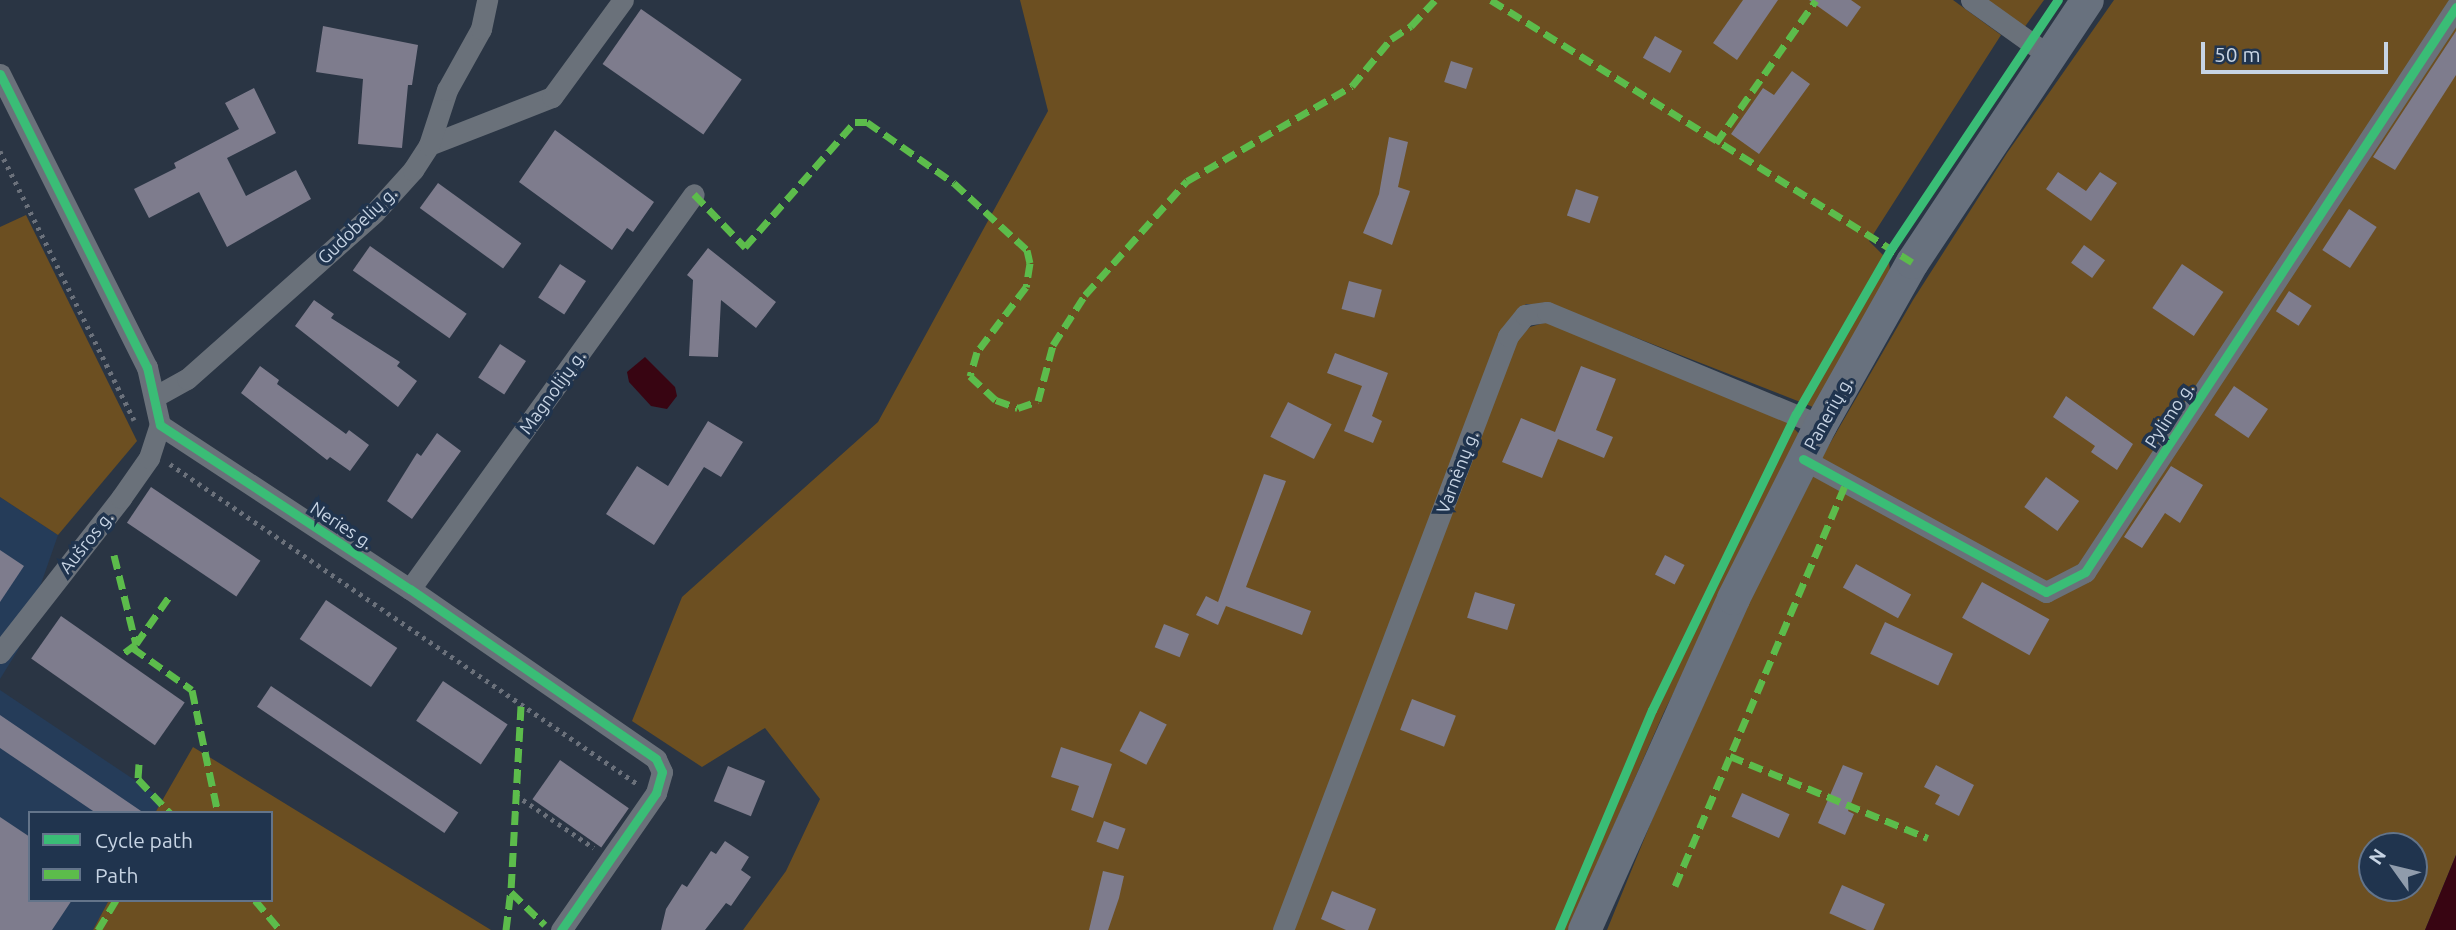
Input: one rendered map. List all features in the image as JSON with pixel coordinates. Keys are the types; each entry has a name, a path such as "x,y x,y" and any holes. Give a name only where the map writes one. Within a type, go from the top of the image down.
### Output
{"main road":[{"name":"Panerių g.","path":"1584,930 1698,672 1820,425 1912,262 2087,0"}],"street":[{"name":"Gudobelių g.","path":"156,396 187,379 375,212 429,145 447,90 481,29 487,0"},
{"path":"429,145 552,97 624,0"},
{"path":"1971,0 2048,55"},
{"name":"Pylimo g.","path":"1803,459 2046,592 2085,572 2456,7"},
{"path":"0,74 148,367 160,425"},
{"name":"Magnolijų g.","path":"410,589 694,194"},
{"name":"Varnėnų g.","path":"1283,930 1508,336 1525,316 1547,312 1820,425"},
{"name":"Aušros g.","path":"0,653 121,498 153,450 160,425"},
{"name":"Neries g.","path":"160,425 410,589 646,749 662,772 654,796"},
{"path":"561,930 654,796"}],"path":[{"path":"0,151 142,437 153,450 654,796"},
{"path":"516,795 598,850 590,861"}],"shaded area":[{"path":"1020,0 1953,0 2001,35 1869,241 1889,261 1890,272 1813,407 1550,304 1526,304 1516,312 1274,930 743,930 786,871 820,799 765,728 702,767 632,721 682,597 878,422 1048,111"},
{"path":"1987,0 2044,0 2024,28"},
{"path":"2114,0 2456,0 2456,855 2425,930 1607,930 1717,661 1807,483 1913,300 2007,153"},
{"path":"26,215 137,441 58,535 0,497 0,227"},
{"path":"1547,322 1783,417 1801,436 1664,712 1568,930 1294,930 1515,341 1530,327"},
{"path":"645,357 675,387 677,396 667,409 651,406 629,382 627,372"},
{"path":"0,497 58,535 18,650 0,679"},
{"path":"0,690 163,799 156,811 28,811 28,902 108,902 93,930 0,930"},
{"path":"193,747 491,930 93,930 108,902 273,902 273,811 156,811"},
{"path":"2456,855 2456,930 2425,930"}],"building":[{"path":"1743,0 1778,0 1737,60 1713,43"},
{"path":"1809,0 1851,0 1861,7 1847,27"},
{"path":"641,9 742,80 703,134 603,64"},
{"path":"323,26 418,45 412,85 408,85 402,148 358,144 363,79 316,72"},
{"path":"2456,31 2456,75 2395,170 2373,157"},
{"path":"1655,36 1682,51 1670,73 1643,58"},
{"path":"1451,61 1473,68 1466,89 1444,82"},
{"path":"1792,71 1810,84 1759,154 1731,134 1763,88 1774,95"},
{"path":"254,88 276,133 227,158 246,196 296,170 311,199 227,247 199,192 149,218 134,189 176,168 174,163 239,129 225,103"},
{"path":"555,130 654,202 633,232 627,228 612,250 519,182"},
{"path":"1389,137 1408,142 1398,187 1410,191 1392,245 1363,233 1379,194"},
{"path":"2058,172 2086,191 2100,172 2117,183 2091,221 2046,189"},
{"path":"438,183 521,244 503,269 420,208"},
{"path":"1576,189 1599,197 1590,223 1567,215"},
{"path":"2349,209 2377,227 2350,268 2322,250"},
{"path":"2084,245 2105,260 2092,278 2071,263"},
{"path":"370,246 467,314 449,338 353,271"},
{"path":"708,248 776,302 756,328 721,300 718,357 689,356 693,280 687,275"},
{"path":"560,264 586,281 564,314 538,298"},
{"path":"2182,264 2223,292 2194,336 2152,308"},
{"path":"1349,281 1382,290 1374,318 1341,309"},
{"path":"2289,291 2312,306 2299,326 2276,311"},
{"path":"314,300 334,314 331,318 400,362 397,366 417,381 398,407 295,326"},
{"path":"500,344 526,361 504,394 478,378"},
{"path":"1335,353 1388,373 1372,416 1382,421 1373,443 1344,431 1362,386 1327,373"},
{"path":"260,366 279,380 277,384 346,434 349,430 369,445 350,471 330,457 327,460 241,393"},
{"path":"1581,366 1616,379 1596,430 1613,437 1604,458 1558,439 1542,478 1502,462 1521,418 1555,432"},
{"path":"2234,386 2268,409 2248,438 2214,415"},
{"path":"2066,396 2133,444 2117,470 2091,452 2095,446 2053,417"},
{"path":"1288,402 1332,424 1314,459 1270,437"},
{"path":"708,421 743,442 721,477 704,467 654,545 606,514 637,466 668,486"},
{"path":"437,433 461,451 412,519 387,501 417,453 421,456"},
{"path":"2171,466 2203,485 2180,523 2165,513 2142,548 2124,537"},
{"path":"1264,474 1286,481 1246,587 1311,611 1302,635 1226,606 1218,625 1196,615 1206,596 1218,602"},
{"path":"2046,477 2079,501 2057,531 2024,507"},
{"path":"151,487 260,561 236,596 127,523"},
{"path":"0,550 24,566 0,602"},
{"path":"1665,555 1685,565 1675,585 1655,575"},
{"path":"1856,564 1911,595 1898,618 1843,588"},
{"path":"1982,582 2049,619 2029,655 1962,618"},
{"path":"1475,592 1515,604 1507,630 1467,618"},
{"path":"326,600 397,648 371,687 300,639"},
{"path":"61,616 185,703 155,745 31,659"},
{"path":"1885,622 1953,654 1938,685 1870,654"},
{"path":"1164,624 1189,634 1180,657 1155,647"},
{"path":"443,681 508,725 481,764 416,721"},
{"path":"271,686 458,812 444,833 257,707"},
{"path":"1412,699 1456,716 1444,747 1400,730"},
{"path":"1140,711 1167,725 1146,765 1120,751"},
{"path":"0,715 141,811 93,811 0,748"},
{"path":"1061,747 1112,764 1093,818 1071,810 1079,786 1051,777"},
{"path":"560,760 629,808 601,847 532,799"},
{"path":"1843,765 1863,773 1848,811 1854,814 1845,835 1818,823"},
{"path":"1936,765 1974,785 1959,816 1935,804 1940,795 1924,787"},
{"path":"728,766 765,781 751,816 714,801"},
{"path":"1742,793 1790,814 1779,838 1731,817"},
{"path":"0,817 28,836 28,902 71,902 52,930 0,930"},
{"path":"1104,821 1126,829 1118,850 1096,842"},
{"path":"725,841 749,857 741,870 751,877 731,906 726,903 705,930 661,930 666,909 682,884 687,887 711,851 716,854"},
{"path":"1103,871 1124,876 1119,898 1108,930 1089,930"},
{"path":"1842,885 1885,904 1873,930 1867,930 1829,913"},
{"path":"1332,891 1376,909 1368,930 1346,930 1321,919"}],"marked path":[{"path":"694,194 745,247 855,122 867,122 954,183 1027,250 1030,263 1026,287 977,352 970,376 996,400 1018,408 1038,401 1053,345 1085,295 1187,181 1352,86 1391,39 1411,26 1435,0"},
{"path":"1491,0 1912,262"},
{"path":"1716,143 1816,0"},
{"path":"1675,886 1846,484"},
{"path":"114,555 136,644 120,656"},
{"path":"136,644 171,594"},
{"path":"133,648 192,690 218,811"},
{"path":"521,706 511,892 545,925"},
{"path":"1730,756 1928,838"},
{"path":"139,764 138,779 168,811"},
{"path":"506,930 511,892"},
{"path":"98,930 115,902"},
{"path":"257,902 280,930"}],"cycle path":[{"path":"1559,930 1652,710 1796,414 1891,249 2058,0"},
{"path":"1803,459 2046,592 2085,572 2456,7"},
{"path":"0,74 147,367 160,425 410,589 656,759 662,772 656,793 561,930"}]}
